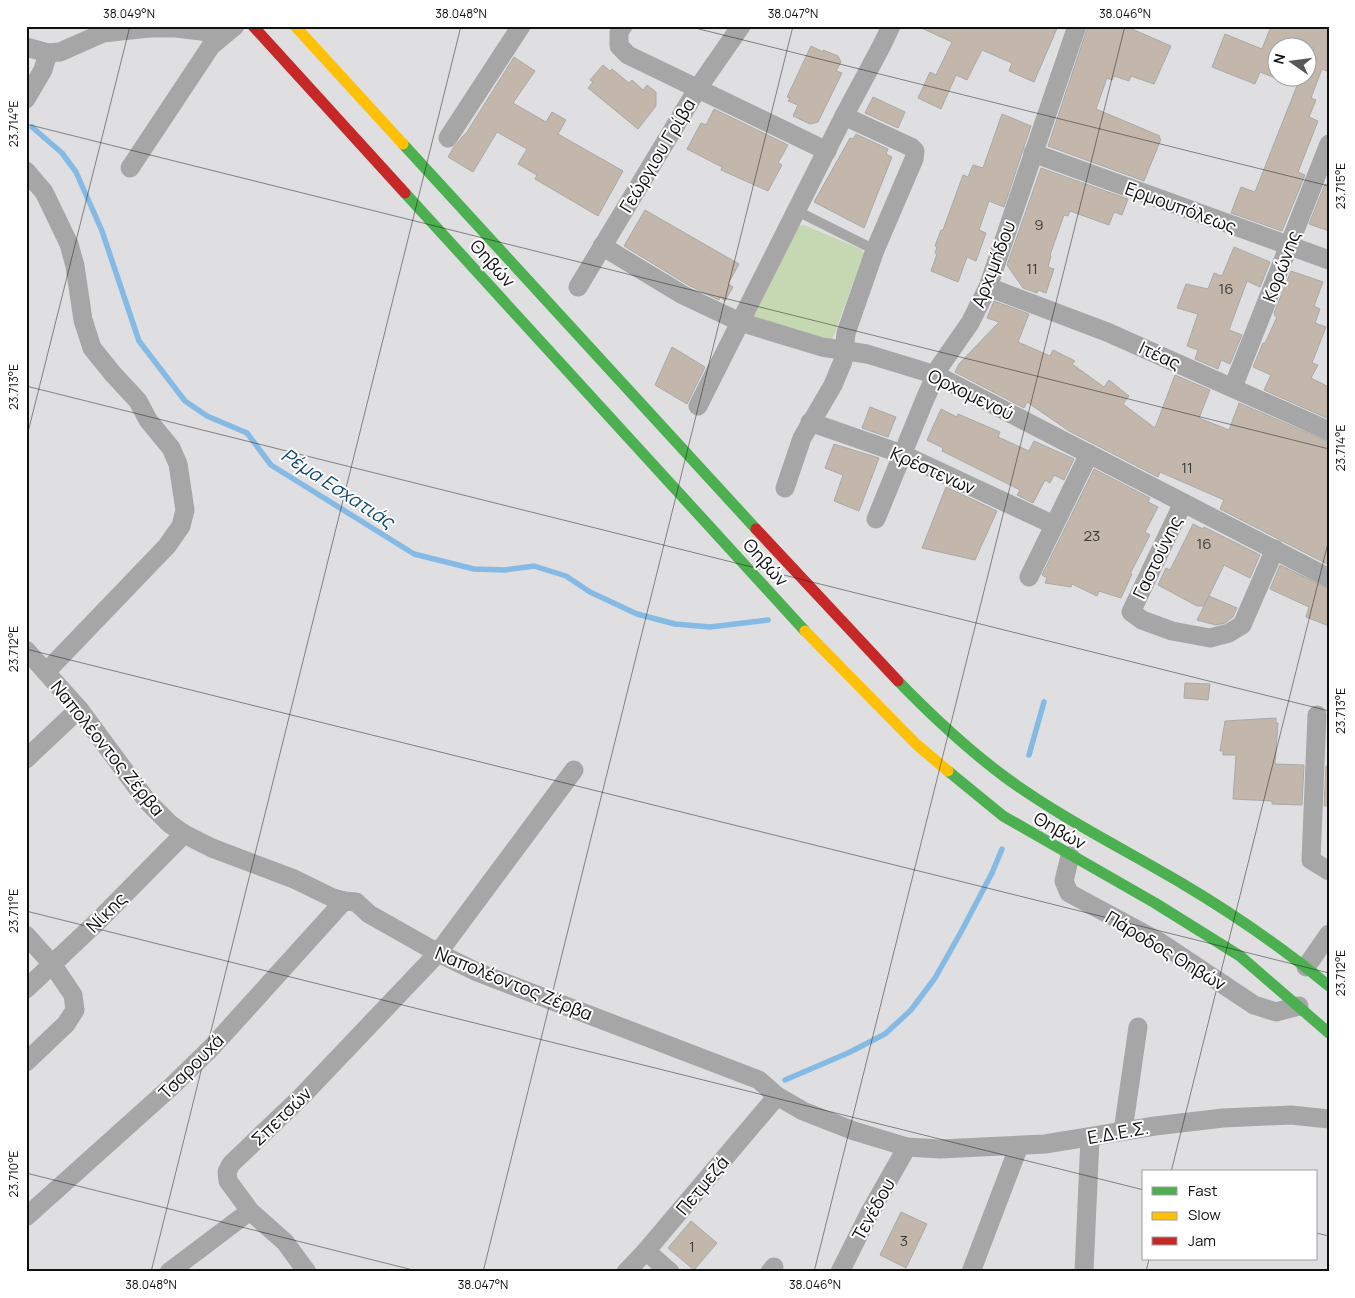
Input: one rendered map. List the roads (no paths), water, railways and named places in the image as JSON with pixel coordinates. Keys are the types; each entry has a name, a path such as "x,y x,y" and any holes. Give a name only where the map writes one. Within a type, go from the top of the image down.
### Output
{"main road":[{"name":"Θηβών","path":"253,26 826,654 893,722 972,792 1003,816 1155,903 1232,952 1268,979 1329,1033"},
{"name":"Θηβών","path":"295,26 926,711 976,754 1028,793 1258,930 1329,986"}],"street":[{"path":"448,138 521,26"},
{"path":"623,26 619,32 619,46 628,55 827,151"},
{"name":"Γεώργιου Γρίβα","path":"578,287 698,88 741,26"},
{"path":"698,406 891,26"},
{"name":"Αρχιμήδου","path":"876,519 940,366 970,323 988,287 1032,153 1077,26"},
{"path":"26,47 48,53 60,52 103,34 149,28 229,31"},
{"path":"130,168 211,46 229,31"},
{"path":"26,100 43,70 48,53"},
{"path":"785,488 802,438 833,386 843,361 846,333 875,250 914,159 915,151 911,147 844,116"},
{"name":"Κορώνης","path":"1233,387 1329,144"},
{"name":"Ερμουπόλεως","path":"1032,153 1329,260"},
{"path":"26,171 44,192 69,244 77,276 83,320 92,348 112,374 138,401 148,420 171,448 178,464 185,510 181,526 167,546 46,672"},
{"name":"Ορχομενού","path":"602,246 683,295 740,322 822,348 844,350 883,358 936,375 1329,578"},
{"name":"Ιτέας","path":"988,287 1107,332 1329,431"},
{"name":"Κρέστενων","path":"810,422 902,454 1054,525"},
{"path":"1029,577 1089,454"},
{"name":"Γαστούνης","path":"1183,503 1131,612 1142,620 1172,632 1210,638 1229,633 1242,625 1276,549"},
{"name":"Ναπολέοντος Ζέρβα","path":"27,653 79,709 147,801 170,824 184,834 212,848 294,879 344,901 356,902 369,914 438,953 477,972 759,1080 777,1096 803,1111 854,1131 907,1148"},
{"path":"26,759 79,709"},
{"path":"1323,716 1311,860 1329,871"},
{"name":"Σπετσών","path":"307,1272 285,1242 250,1211 228,1181 227,1172 231,1164 302,1097 438,953 574,770"},
{"name":"Νίκης","path":"26,989 98,921 184,834"},
{"name":"Πάροδος Θηβών","path":"1070,856 1064,881 1069,893 1158,941 1254,1005 1276,1012 1299,1006"},
{"name":"Τσαρουχά","path":"26,1217 172,1086 212,1046 344,901"},
{"path":"26,935 52,964 72,995 75,1010 66,1024 26,1062"},
{"path":"1306,967 1327,940"},
{"path":"1123,1130 1138,1027"},
{"name":"Πετμεζά","path":"626,1272 646,1251 777,1096"},
{"name":"Ε.Δ.Ε.Σ.","path":"907,1148 940,1149 1046,1144 1090,1138 1123,1130 1223,1118 1291,1115 1329,1119"},
{"path":"1084,1272 1090,1138"},
{"path":"971,1272 1019,1146"},
{"name":"Τενέδου","path":"840,1272 869,1214 907,1148"},
{"path":"169,1272 250,1211"},
{"path":"646,1251 670,1272"}],"lane":[{"path":"797,211 875,250"}],"waterway":[{"name":"Ρέμα Εσχατιάς","path":"32,127 62,153 76,172 102,231 139,341 185,401 207,416 247,433 271,465 414,554 474,569 505,570 534,566 566,576 590,592 637,614 675,624 710,627 768,620"},
{"path":"1029,755 1044,702"},
{"path":"785,1080 848,1053 885,1034 911,1010 935,978 992,873 1002,849"}]}
